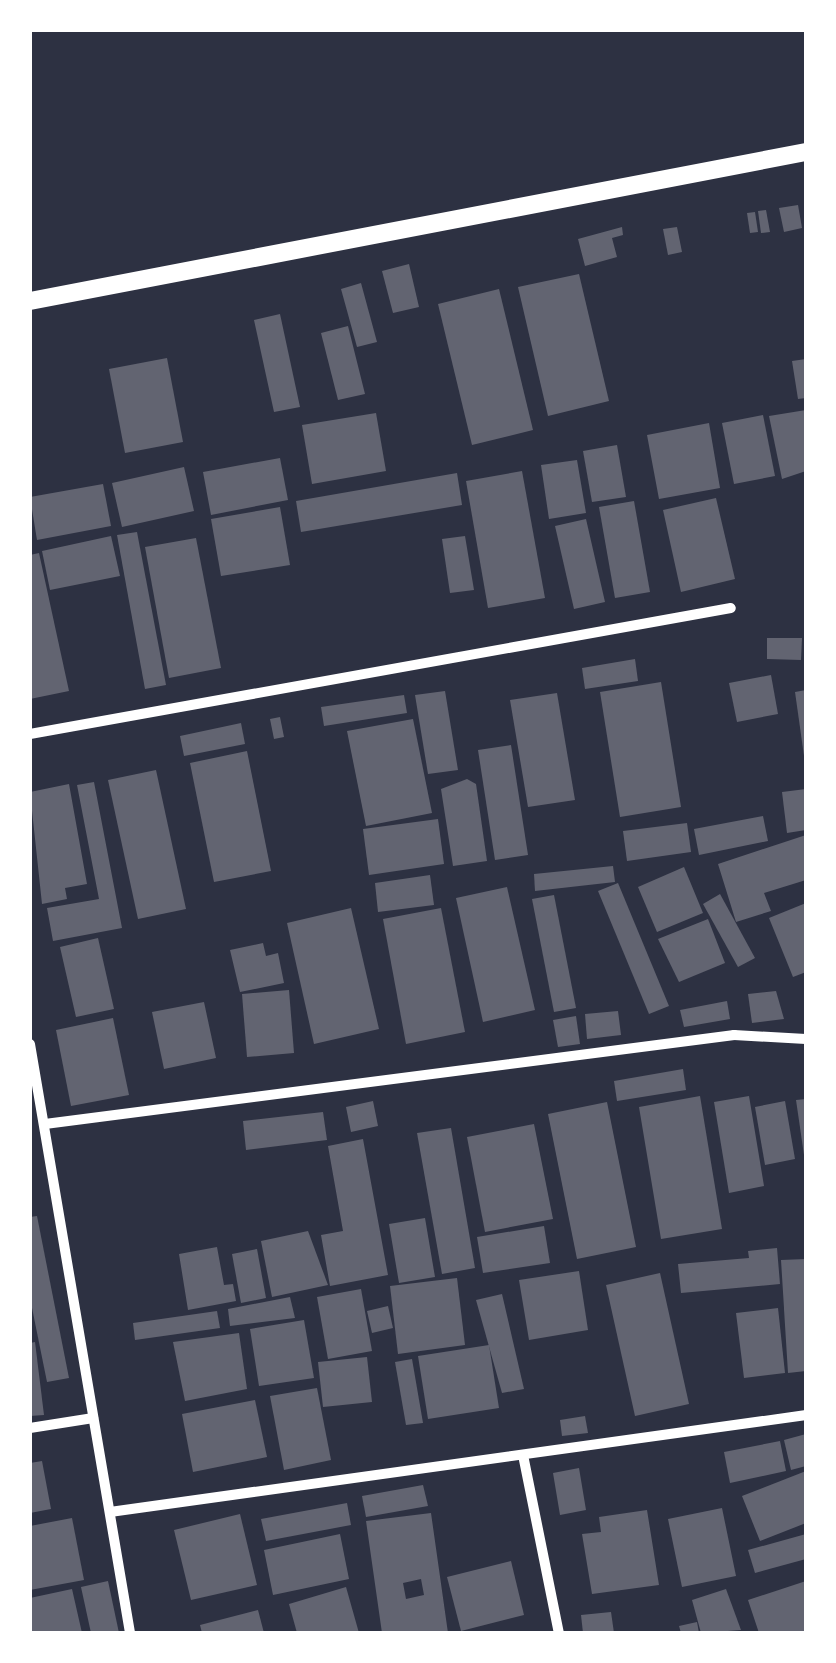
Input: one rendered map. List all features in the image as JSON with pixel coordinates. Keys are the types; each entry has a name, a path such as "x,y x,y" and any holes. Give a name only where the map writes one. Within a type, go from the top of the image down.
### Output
{"street":[{"path":"30,301 806,152"},
{"path":"30,734 731,608"},
{"path":"45,1124 734,1035 806,1039"},
{"path":"30,1044 130,1633"},
{"path":"110,1512 806,1415"},
{"path":"30,1428 93,1418"},
{"path":"523,1455 559,1633"}],"building":[{"path":"798,205 802,228 784,232 779,208"},
{"path":"766,210 770,232 761,233 758,211"},
{"path":"755,212 758,232 750,233 747,213"},
{"path":"622,227 623,235 612,238 617,257 585,266 578,239"},
{"path":"677,227 682,252 668,255 663,229"},
{"path":"409,264 419,307 393,313 382,271"},
{"path":"579,274 609,401 548,416 518,287"},
{"path":"361,283 377,342 357,347 341,289"},
{"path":"499,289 533,430 472,445 438,304"},
{"path":"280,314 300,407 274,412 254,320"},
{"path":"348,326 365,394 338,400 321,333"},
{"path":"167,358 183,442 125,453 109,369"},
{"path":"806,359 806,398 798,399 792,361"},
{"path":"806,410 806,471 782,479 769,416"},
{"path":"376,413 386,471 312,484 302,425"},
{"path":"763,415 775,476 734,484 722,423"},
{"path":"709,423 720,488 659,499 647,435"},
{"path":"617,445 626,497 592,502 583,451"},
{"path":"280,458 288,500 211,515 203,472"},
{"path":"577,460 586,513 549,519 541,465"},
{"path":"184,467 194,511 122,527 112,483"},
{"path":"522,471 545,598 488,608 466,481"},
{"path":"457,473 462,505 301,532 296,501"},
{"path":"103,484 111,526 37,540 30,497"},
{"path":"716,498 735,579 681,592 663,510"},
{"path":"634,501 650,592 615,598 599,507"},
{"path":"280,507 290,565 221,576 211,519"},
{"path":"586,519 605,602 574,609 555,526"},
{"path":"137,532 166,685 145,689 117,535"},
{"path":"111,536 120,576 50,590 42,551"},
{"path":"465,536 474,590 450,593 442,539"},
{"path":"196,538 221,668 169,678 145,547"},
{"path":"39,553 69,691 30,699 30,555"},
{"path":"767,638 802,638 801,660 767,659"},
{"path":"635,659 638,681 585,689 582,668"},
{"path":"771,675 778,714 737,722 729,683"},
{"path":"661,682 681,807 620,817 600,692"},
{"path":"806,690 806,755 804,756 795,692"},
{"path":"445,691 458,770 428,774 415,695"},
{"path":"557,693 575,800 528,807 510,700"},
{"path":"404,695 407,713 324,726 321,707"},
{"path":"280,717 284,737 274,739 270,719"},
{"path":"413,719 432,813 366,826 347,731"},
{"path":"241,723 245,744 184,756 180,736"},
{"path":"511,745 528,855 495,860 478,750"},
{"path":"247,751 271,871 214,882 190,763"},
{"path":"156,770 186,909 138,919 108,780"},
{"path":"467,779 476,784 487,861 453,866 441,789"},
{"path":"94,782 122,928 53,941 47,908 99,899 77,785"},
{"path":"69,784 87,884 65,888 67,899 42,904 30,792"},
{"path":"806,789 806,830 787,833 782,792"},
{"path":"763,816 768,841 699,855 694,829"},
{"path":"438,819 444,864 369,875 363,829"},
{"path":"687,823 691,852 627,861 623,831"},
{"path":"806,835 806,880 764,893 771,911 736,922 718,864"},
{"path":"613,866 615,882 535,891 534,874"},
{"path":"684,867 703,913 657,932 638,887"},
{"path":"430,875 434,905 378,912 375,883"},
{"path":"618,883 669,1006 649,1014 598,891"},
{"path":"507,887 535,1010 483,1022 456,898"},
{"path":"720,894 755,958 738,967 703,904"},
{"path":"554,895 576,1008 554,1012 532,899"},
{"path":"806,903 806,972 793,977 769,918"},
{"path":"351,908 379,1029 314,1044 287,923"},
{"path":"441,908 465,1032 406,1044 383,919"},
{"path":"708,919 725,963 679,982 658,939"},
{"path":"98,938 114,1009 76,1017 60,947"},
{"path":"263,943 266,956 278,953 284,983 240,992 230,950"},
{"path":"289,990 294,1053 247,1057 242,994"},
{"path":"776,991 784,1019 752,1023 748,994"},
{"path":"727,1001 730,1019 684,1027 680,1010"},
{"path":"204,1002 216,1058 164,1069 152,1012"},
{"path":"618,1011 621,1035 587,1039 585,1014"},
{"path":"576,1016 580,1044 558,1047 553,1020"},
{"path":"113,1018 129,1095 71,1106 56,1030"},
{"path":"683,1069 686,1090 617,1101 614,1081"},
{"path":"700,1096 722,1229 661,1239 639,1107"},
{"path":"749,1096 764,1186 729,1193 714,1102"},
{"path":"806,1099 806,1155 804,1155 796,1100"},
{"path":"373,1101 378,1126 351,1132 346,1107"},
{"path":"785,1101 795,1159 765,1165 755,1107"},
{"path":"607,1102 636,1247 577,1259 548,1114"},
{"path":"323,1112 327,1140 246,1150 243,1121"},
{"path":"534,1124 553,1219 485,1232 467,1137"},
{"path":"451,1128 475,1268 442,1274 417,1133"},
{"path":"363,1139 388,1275 330,1286 321,1235 343,1231 328,1146"},
{"path":"37,1216 69,1378 47,1382 30,1298 30,1217"},
{"path":"425,1218 435,1277 399,1283 389,1224"},
{"path":"544,1226 550,1263 483,1273 477,1237"},
{"path":"308,1231 328,1285 272,1297 261,1241"},
{"path":"217,1247 224,1285 233,1284 236,1301 188,1310 179,1254"},
{"path":"777,1248 780,1284 681,1293 678,1264 749,1258 748,1251"},
{"path":"257,1249 266,1298 241,1303 232,1254"},
{"path":"806,1259 806,1371 788,1373 781,1260"},
{"path":"579,1271 588,1330 529,1340 519,1280"},
{"path":"660,1273 689,1404 635,1416 606,1285"},
{"path":"457,1278 465,1345 398,1354 390,1286"},
{"path":"361,1289 372,1351 328,1359 317,1297"},
{"path":"502,1294 524,1389 502,1393 476,1300"},
{"path":"290,1297 295,1318 230,1326 228,1309"},
{"path":"388,1306 393,1328 372,1333 367,1311"},
{"path":"778,1308 785,1373 744,1378 736,1313"},
{"path":"217,1311 220,1328 135,1340 133,1323"},
{"path":"304,1320 314,1378 259,1386 250,1329"},
{"path":"239,1333 247,1389 185,1401 173,1342"},
{"path":"35,1342 44,1415 30,1416 30,1343"},
{"path":"489,1345 499,1408 428,1419 418,1356"},
{"path":"367,1357 372,1402 323,1407 318,1362"},
{"path":"412,1359 423,1423 406,1425 395,1362"},
{"path":"317,1388 331,1460 284,1470 270,1396"},
{"path":"255,1400 267,1457 193,1472 182,1414"},
{"path":"585,1416 588,1433 562,1436 560,1420"},
{"path":"806,1434 806,1466 791,1470 784,1440"},
{"path":"780,1441 786,1471 730,1483 724,1452"},
{"path":"42,1461 51,1509 30,1513 30,1463"},
{"path":"579,1468 586,1510 560,1515 553,1473"},
{"path":"806,1471 806,1523 760,1541 742,1496"},
{"path":"423,1485 428,1506 366,1517 362,1496"},
{"path":"347,1503 351,1525 266,1541 261,1519"},
{"path":"722,1508 736,1576 682,1587 668,1519"},
{"path":"647,1510 659,1585 592,1594 582,1534 601,1532 599,1517"},
{"path":"431,1513 448,1633 382,1633 366,1521","holes":["421,1579 424,1595 406,1599 403,1583"]},
{"path":"240,1514 257,1585 191,1600 174,1530"},
{"path":"72,1518 84,1580 30,1590 30,1526"},
{"path":"340,1534 349,1579 273,1595 264,1550"},
{"path":"806,1534 806,1559 755,1573 748,1550"},
{"path":"511,1561 524,1615 461,1631 447,1577"},
{"path":"108,1581 119,1633 91,1633 81,1587"},
{"path":"806,1581 806,1633 759,1633 748,1600"},
{"path":"346,1587 359,1633 297,1633 289,1604"},
{"path":"72,1589 82,1633 30,1633 30,1598"},
{"path":"726,1589 741,1630 701,1633 692,1600"},
{"path":"258,1610 264,1633 202,1633 200,1625"},
{"path":"611,1612 614,1633 583,1633 581,1615"},
{"path":"697,1622 699,1633 681,1633 679,1626"}]}
